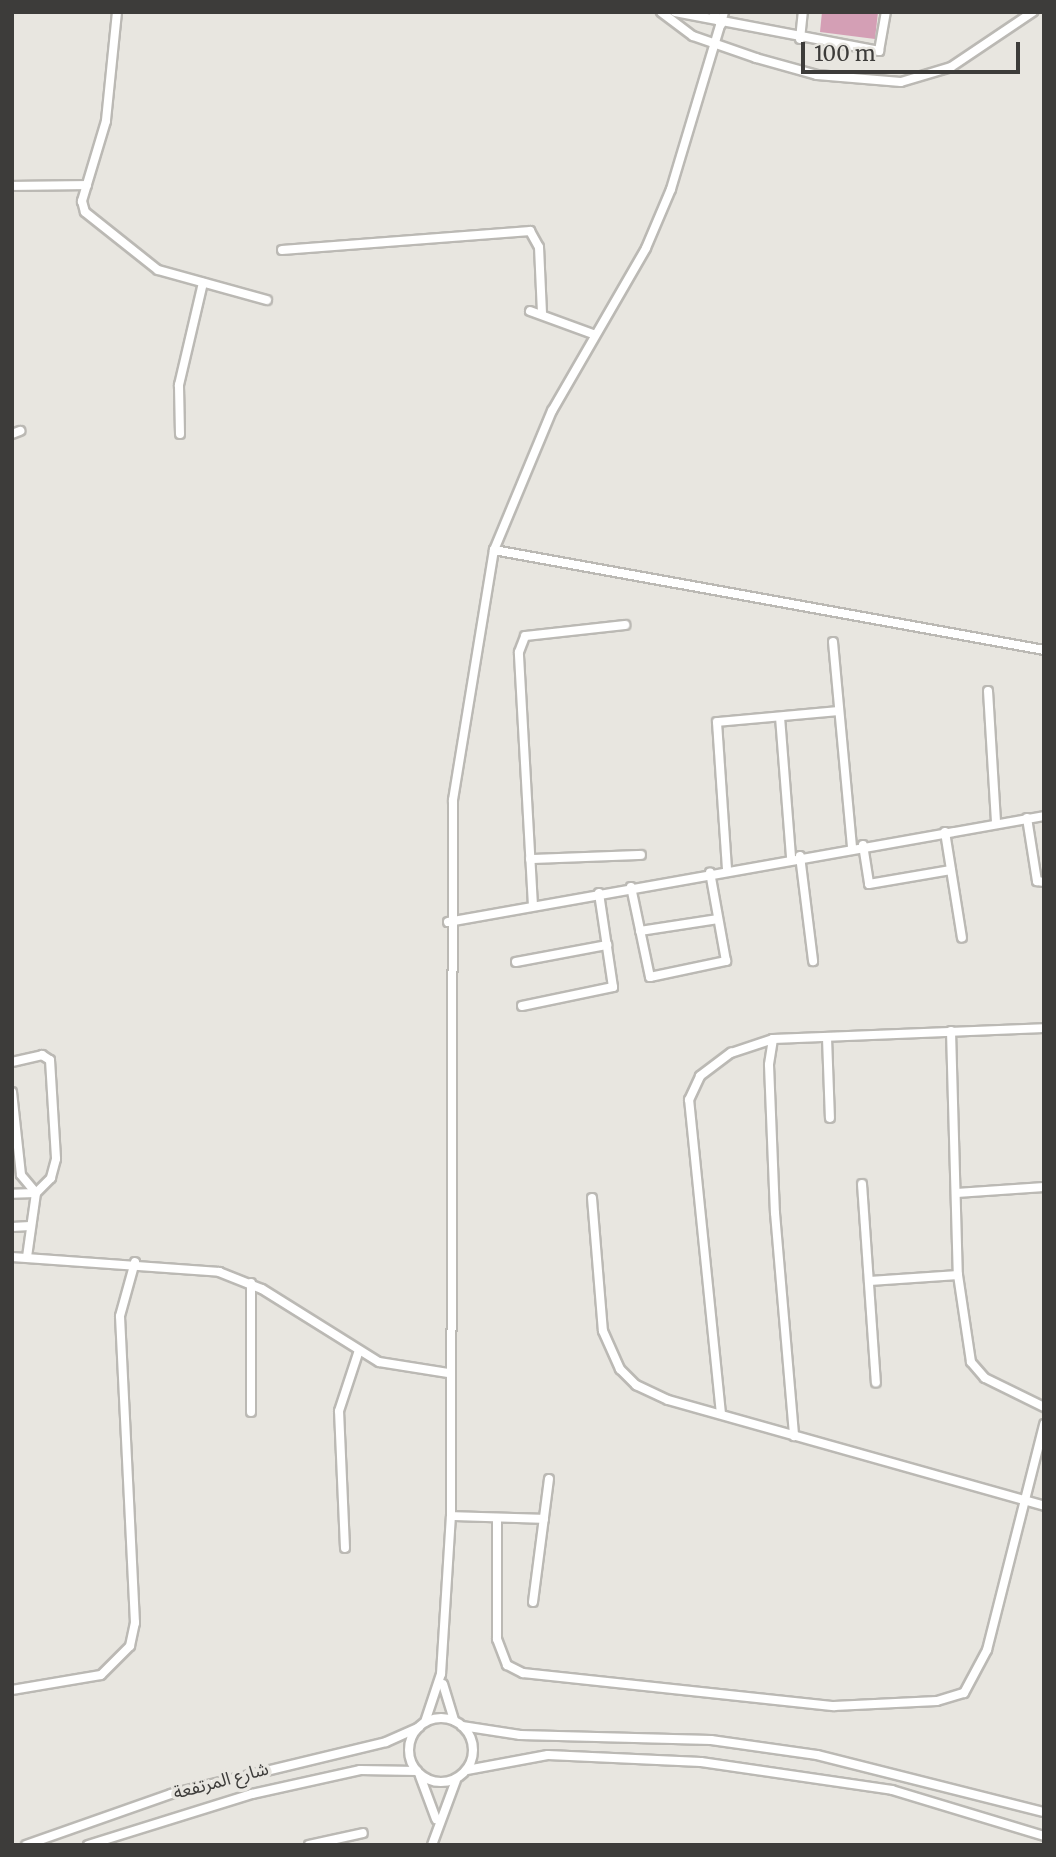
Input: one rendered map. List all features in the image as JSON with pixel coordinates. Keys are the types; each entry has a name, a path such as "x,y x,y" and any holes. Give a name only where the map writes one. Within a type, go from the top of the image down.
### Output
{"lane":[{"path":"117,12 106,121 82,201 89,216 158,270 267,300"},
{"path":"661,12 715,45 817,75 901,82 951,67 1033,12"},
{"path":"675,12 721,25 880,51 886,12"},
{"path":"713,12 721,25"},
{"path":"436,1822 409,1746 422,1725 441,1674 451,1516 448,1373 448,922 453,800 494,550 552,411 593,334 646,248 671,189 724,12"},
{"path":"800,39 803,12"},
{"path":"12,186 87,185"},
{"path":"282,250 530,231 539,247 542,313"},
{"path":"180,435 179,385 203,283"},
{"path":"530,311 542,313 593,334"},
{"path":"494,550 1044,650"},
{"path":"533,906 519,652 525,636 625,625"},
{"path":"833,642 837,711 852,847"},
{"path":"988,691 996,823"},
{"path":"727,869 717,722 837,711"},
{"path":"780,717 796,857 813,961"},
{"path":"448,922 710,872 1044,816"},
{"path":"1027,818 1037,881 1044,882"},
{"path":"945,832 962,938"},
{"path":"863,845 869,884 951,870"},
{"path":"530,859 641,855"},
{"path":"631,887 650,977 726,961 710,872"},
{"path":"522,1006 613,987 599,894"},
{"path":"640,931 718,919"},
{"path":"516,962 607,945"},
{"path":"721,1414 689,1100 700,1076 730,1053 773,1039 1044,1027"},
{"path":"951,1031 958,1275 971,1362 985,1378 1044,1407"},
{"path":"827,1038 830,1118"},
{"path":"773,1039 769,1065 775,1213 794,1436"},
{"path":"12,1062 42,1055 51,1064 55,1169 36,1193 27,1257"},
{"path":"12,1092 21,1175 36,1193"},
{"path":"862,1184 876,1383"},
{"path":"957,1193 1044,1187"},
{"path":"12,1194 36,1193"},
{"path":"592,1198 603,1331 620,1369 657,1395 1022,1502 1044,1506"},
{"path":"12,1227 30,1226"},
{"path":"12,1257 135,1262 219,1272 251,1283 359,1350 401,1370 448,1373"},
{"path":"12,1690 101,1675 130,1646 135,1623 120,1317 135,1262"},
{"path":"870,1281 958,1275"},
{"path":"251,1283 246,1315 251,1412"},
{"path":"345,1548 339,1411 359,1350"},
{"path":"497,1518 497,1639 507,1665 523,1673 834,1706 937,1701 964,1693 987,1650 1022,1502 1044,1424"},
{"path":"533,1602 549,1479"},
{"path":"451,1516 544,1520"},
{"path":"441,1674 454,1720 463,1726 520,1735 710,1740 817,1755 1044,1812"},
{"path":"422,1725 454,1720"},
{"name":"شارع المرتفعة","path":"26,1845 170,1794 386,1742 422,1725"},
{"path":"432,1845 436,1822 456,1780 467,1770 474,1752 463,1726"},
{"path":"467,1770 548,1755 701,1762 892,1790 1044,1836"},
{"name":"شارع المرتفعة","path":"88,1845 252,1794 360,1770 419,1773"},
{"path":"419,1773 456,1780"},
{"path":"309,1845 363,1833"}],"building":[{"path":"822,12 878,12 875,39 820,32"}]}
